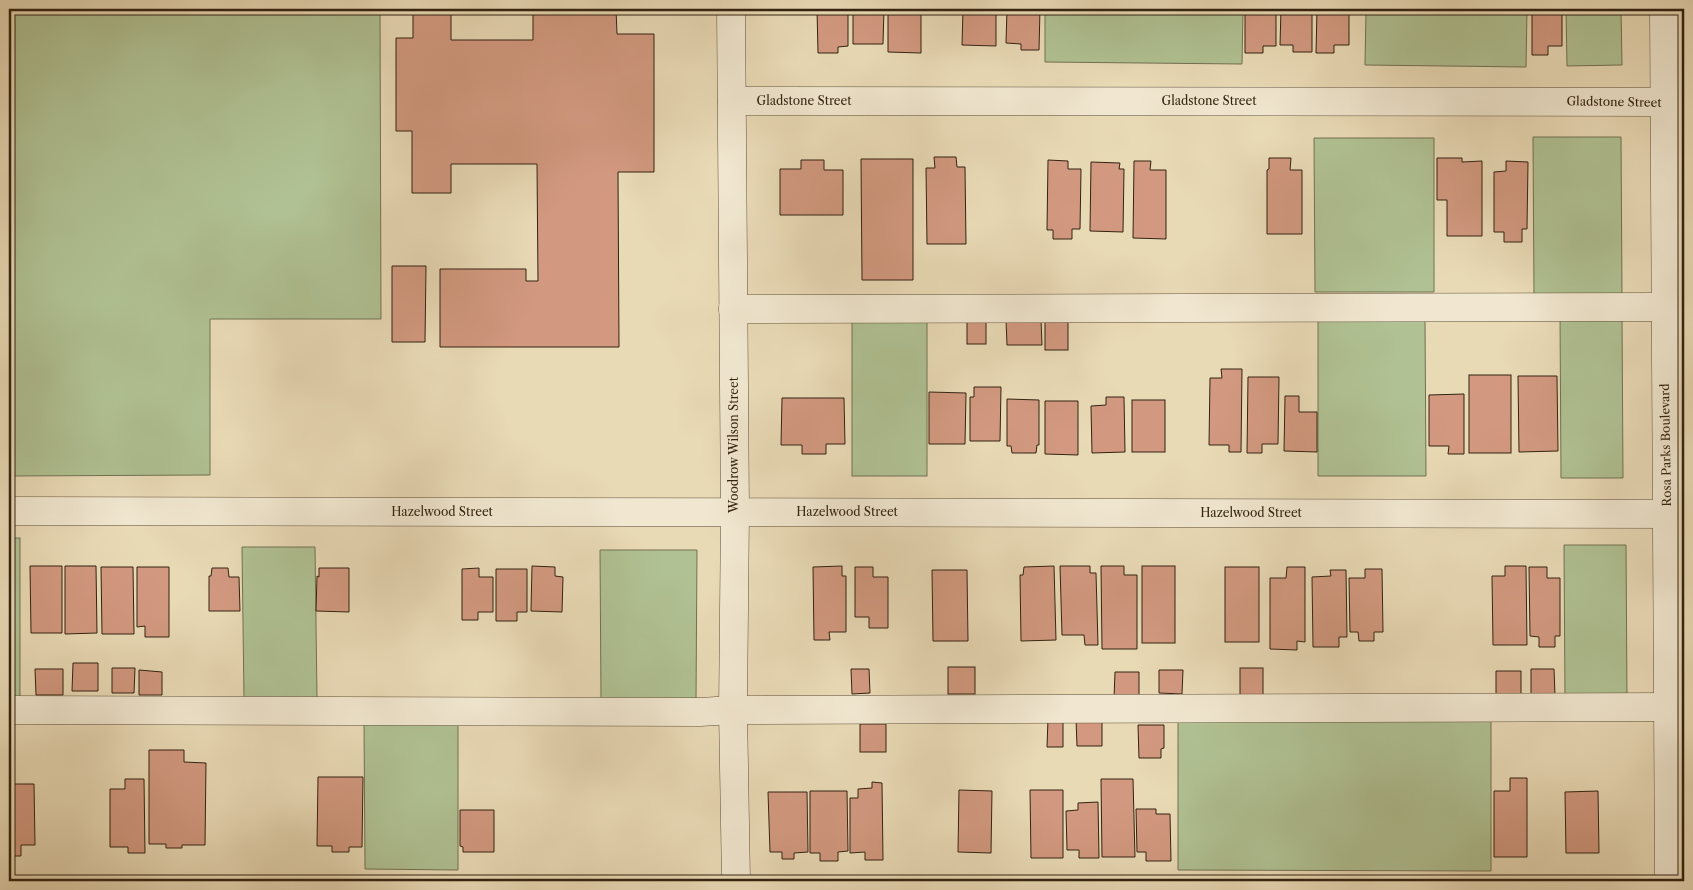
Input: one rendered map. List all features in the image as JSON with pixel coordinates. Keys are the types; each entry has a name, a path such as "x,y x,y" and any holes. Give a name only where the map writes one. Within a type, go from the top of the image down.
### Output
{"street":[{"name":"Woodrow Wilson Street","path":"731,9 735,512 733,710 736,881"},
{"name":"Rosa Parks Boulevard","path":"1664,9 1674,106 1664,307 1675,514 1668,707 1669,881"},
{"name":"Gladstone Street","path":"732,101 1674,106"},
{"path":"733,309 1664,307"},
{"name":"Hazelwood Street","path":"9,512 1675,514"},
{"path":"9,710 700,712 733,710 1668,707"}],"green space":[{"path":"9,9 380,9 381,319 210,319 210,475 9,476"},
{"path":"1045,9 1243,9 1242,64 1045,62"},
{"path":"1366,9 1527,9 1526,67 1365,65"},
{"path":"1566,9 1621,9 1622,65 1567,66"},
{"path":"1533,137 1621,137 1622,298 1534,298"},
{"path":"1314,138 1434,138 1434,292 1315,292"},
{"path":"1560,316 1622,316 1623,478 1561,478"},
{"path":"852,320 927,320 927,476 852,476"},
{"path":"1318,320 1425,320 1426,476 1318,476"},
{"path":"9,538 20,538 20,705 9,705"},
{"path":"1564,545 1626,545 1627,698 1565,699"},
{"path":"242,547 315,547 317,699 244,699"},
{"path":"600,550 697,550 696,701 601,700"},
{"path":"1178,718 1491,719 1491,871 1178,870"},
{"path":"364,720 458,720 458,870 365,869"}],"building":[{"path":"413,9 451,9 451,40 533,40 533,9 616,9 617,34 654,34 654,172 618,172 619,347 440,347 440,269 526,269 526,281 538,281 537,164 451,164 451,193 412,193 412,131 396,131 396,38 413,38"},
{"path":"817,9 848,9 848,46 838,47 838,53 818,53"},
{"path":"853,9 884,9 883,44 853,44"},
{"path":"888,9 921,9 921,53 888,52"},
{"path":"963,9 996,9 996,46 962,45"},
{"path":"1007,9 1040,9 1039,50 1021,50 1021,44 1006,43"},
{"path":"1245,9 1276,9 1276,46 1263,46 1263,53 1245,53"},
{"path":"1281,9 1312,9 1312,52 1293,52 1293,45 1280,45"},
{"path":"1317,9 1349,9 1349,45 1334,45 1334,53 1316,53"},
{"path":"1532,9 1562,9 1562,46 1548,46 1548,55 1532,55"},
{"path":"934,157 956,157 957,167 965,167 966,244 927,244 926,168 935,168"},
{"path":"1269,158 1291,158 1290,170 1302,170 1302,234 1267,234 1267,170 1269,169"},
{"path":"1437,158 1462,158 1462,162 1482,161 1482,236 1447,236 1447,200 1437,200"},
{"path":"861,159 913,159 913,280 862,280"},
{"path":"801,160 824,160 824,170 843,170 843,215 780,215 780,169 801,169"},
{"path":"1048,160 1068,161 1068,169 1081,169 1080,229 1072,229 1072,239 1053,239 1053,230 1047,230"},
{"path":"1134,161 1151,161 1150,170 1166,170 1166,239 1133,238"},
{"path":"1506,161 1528,162 1527,229 1522,229 1522,242 1504,242 1504,232 1494,232 1494,172 1506,171"},
{"path":"1091,162 1120,163 1119,169 1124,169 1123,232 1090,231"},
{"path":"392,266 426,266 425,342 392,342"},
{"path":"967,320 986,320 986,344 967,344"},
{"path":"1006,320 1041,320 1042,345 1007,345"},
{"path":"1045,322 1068,322 1068,350 1045,350"},
{"path":"1221,369 1242,369 1241,452 1229,452 1229,445 1209,445 1210,378 1222,378"},
{"path":"1469,375 1511,375 1511,453 1469,453"},
{"path":"1518,376 1557,376 1558,451 1519,452"},
{"path":"1248,377 1279,377 1278,444 1262,444 1262,453 1247,453"},
{"path":"974,387 1001,387 1000,441 970,441 970,397 974,397"},
{"path":"929,392 966,393 965,444 929,444"},
{"path":"1464,394 1464,454 1448,454 1449,446 1429,446 1429,395"},
{"path":"1285,396 1299,396 1299,412 1317,412 1317,452 1284,451"},
{"path":"1106,397 1124,397 1125,452 1092,453 1091,406 1106,405"},
{"path":"782,398 844,398 845,444 826,444 826,454 802,454 802,445 781,445"},
{"path":"1007,399 1039,400 1039,445 1037,445 1036,453 1012,453 1011,446 1007,446"},
{"path":"1132,400 1165,400 1165,452 1132,452"},
{"path":"1045,401 1078,401 1078,455 1045,454"},
{"path":"30,566 62,566 62,633 31,633"},
{"path":"65,566 96,566 97,633 65,634"},
{"path":"532,566 555,567 555,576 563,577 562,612 531,611"},
{"path":"842,566 842,576 846,576 846,632 829,632 830,640 814,640 813,567"},
{"path":"1054,566 1056,640 1021,641 1020,575 1023,575 1024,567"},
{"path":"1060,566 1090,566 1090,573 1096,573 1098,645 1085,645 1084,635 1062,635"},
{"path":"1101,566 1124,566 1124,575 1137,575 1137,649 1102,649"},
{"path":"1142,566 1175,566 1175,643 1142,643"},
{"path":"1505,566 1526,566 1527,645 1493,645 1492,576 1505,576"},
{"path":"101,567 133,567 134,634 102,634"},
{"path":"137,567 169,567 169,637 145,637 145,626 137,627"},
{"path":"855,567 873,567 873,577 888,577 888,628 869,628 869,617 855,617"},
{"path":"1225,567 1259,567 1259,642 1225,642"},
{"path":"1287,567 1305,567 1305,642 1297,641 1297,650 1270,649 1270,578 1286,578"},
{"path":"1529,567 1547,567 1547,578 1560,578 1560,636 1555,636 1555,647 1539,647 1539,637 1530,636"},
{"path":"212,568 228,568 229,577 239,577 240,611 209,611 209,576 211,576"},
{"path":"319,568 349,568 349,612 316,611"},
{"path":"479,568 479,577 493,577 493,612 478,612 478,620 462,620 462,569"},
{"path":"496,569 527,569 527,612 517,612 517,621 496,621"},
{"path":"1365,569 1382,569 1383,632 1374,632 1374,641 1359,641 1358,632 1350,632 1349,578 1365,578"},
{"path":"932,570 967,570 968,641 933,641"},
{"path":"1330,570 1346,570 1347,637 1339,637 1339,647 1313,647 1312,577 1331,576"},
{"path":"73,663 98,663 98,691 72,691"},
{"path":"948,667 975,667 975,694 948,694"},
{"path":"112,668 135,668 134,693 112,693"},
{"path":"1240,668 1263,668 1263,695 1240,695"},
{"path":"35,669 63,669 63,695 36,695"},
{"path":"851,669 869,669 870,693 852,694"},
{"path":"1531,669 1554,669 1555,696 1531,697"},
{"path":"139,670 162,672 162,695 139,695"},
{"path":"1159,670 1183,670 1182,694 1159,693"},
{"path":"1496,671 1521,671 1521,699 1496,698"},
{"path":"1115,672 1139,672 1139,698 1114,698"},
{"path":"1048,719 1063,720 1063,747 1047,747"},
{"path":"1076,719 1102,719 1102,746 1077,746"},
{"path":"860,724 886,724 886,752 860,752"},
{"path":"1138,725 1164,725 1164,748 1161,749 1161,758 1139,758"},
{"path":"149,750 184,750 184,762 206,763 205,845 182,845 182,848 166,848 166,844 149,844"},
{"path":"318,777 363,777 362,847 349,847 349,852 332,852 332,846 317,846"},
{"path":"1510,778 1527,778 1527,857 1494,857 1494,791 1510,791"},
{"path":"125,779 144,779 145,853 128,853 128,847 110,847 110,789 125,789"},
{"path":"1101,779 1133,779 1135,857 1102,857"},
{"path":"872,782 882,783 883,860 865,860 865,852 850,853 850,798 858,798 858,789 872,788"},
{"path":"9,784 34,784 35,845 21,845 21,856 9,856"},
{"path":"959,790 992,791 991,853 958,852"},
{"path":"1030,790 1063,790 1063,858 1031,858"},
{"path":"810,791 847,791 848,851 838,852 838,861 820,861 820,853 810,853"},
{"path":"1598,791 1599,853 1566,853 1565,792"},
{"path":"768,792 807,792 808,852 794,853 794,859 782,859 782,852 770,852"},
{"path":"1098,802 1099,858 1079,858 1079,850 1067,850 1066,811 1078,810 1078,803"},
{"path":"1136,809 1156,809 1156,814 1170,814 1171,861 1146,861 1146,852 1137,852"},
{"path":"460,810 494,810 494,852 463,852 463,847 460,846"}]}
